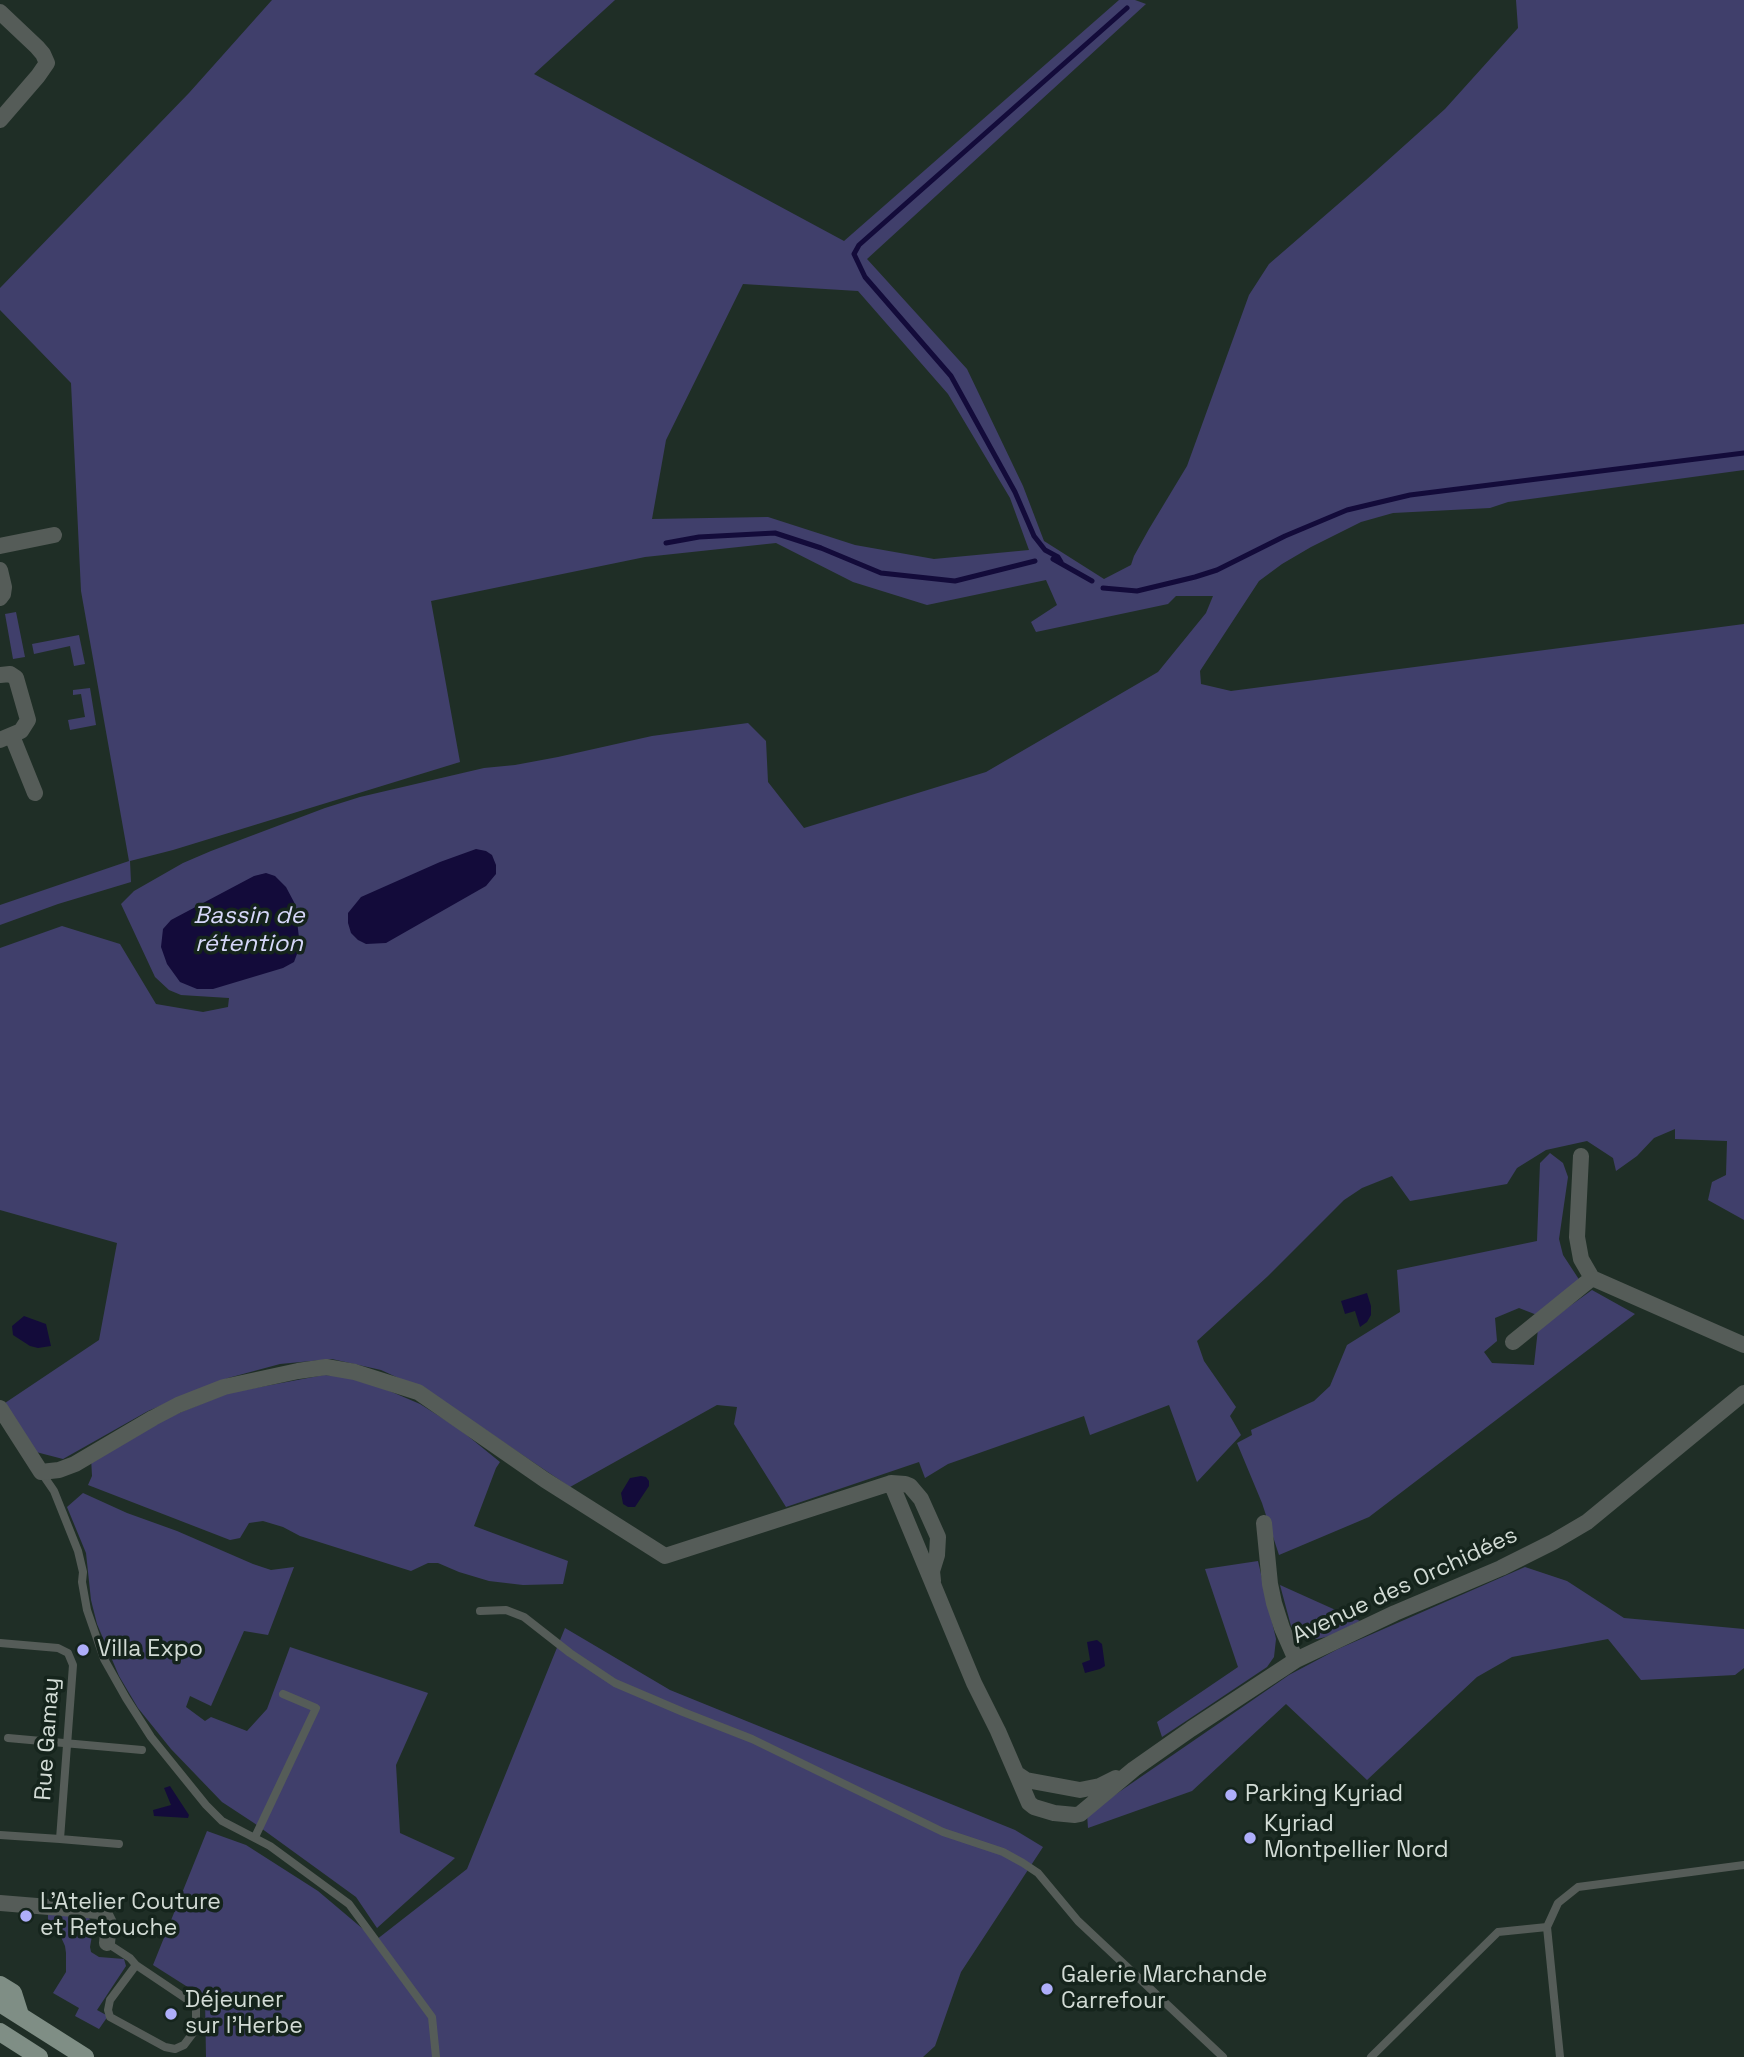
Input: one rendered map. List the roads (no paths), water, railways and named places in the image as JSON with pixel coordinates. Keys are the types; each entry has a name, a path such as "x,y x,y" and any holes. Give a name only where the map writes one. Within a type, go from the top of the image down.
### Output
{"main road":[{"path":"0,1985 13,1993 20,2014"},
{"path":"0,2003 85,2057"},
{"path":"0,2032 39,2057"}],"street":[{"path":"0,12 37,47 47,63 0,120"},
{"path":"0,546 54,535"},
{"path":"0,570 4,590 0,598"},
{"path":"0,675 10,674 16,678 27,720 21,732 6,738 35,793"},
{"path":"1581,1156 1577,1237 1581,1259 1592,1278 1744,1346"},
{"path":"1513,1342 1592,1278"},
{"path":"0,1408 41,1472 59,1470 75,1464 153,1418 213,1391 286,1373 326,1367 366,1375 418,1392 545,1480 665,1556 891,1483 905,1484 918,1494 938,1537 937,1555 932,1571 933,1587"},
{"name":"Avenue des Orchidées","path":"1017,1774 1028,1803 1034,1807 1054,1813 1080,1814 1134,1769 1296,1660 1501,1568 1587,1522 1744,1393"},
{"path":"891,1483 974,1683 1017,1774 1026,1780 1089,1790 1134,1769"},
{"path":"1264,1524 1274,1603 1296,1660"},
{"path":"0,1903 102,1913 109,1923 107,1943"}],"lane":[{"path":"41,1472 54,1491 72,1532 83,1572 91,1626 114,1679 150,1737 222,1821 255,1837 349,1904 432,2017 436,2057"},
{"path":"480,1611 506,1610 524,1617 570,1653 615,1683 752,1739 943,1832 1003,1852 1023,1863 1038,1873 1078,1921 1223,2057"},
{"name":"Rue Gamay","path":"0,1643 58,1648 71,1657 72,1685 60,1839"},
{"path":"255,1837 316,1708 283,1695"},
{"path":"8,1738 142,1750"},
{"path":"0,1835 119,1844"},
{"path":"1560,2057 1547,1927 1558,1903 1578,1887 1744,1865"},
{"path":"1371,2057 1498,1932 1547,1927"},
{"path":"107,1943 194,2004 196,2029 184,2045 176,2049 165,2047 110,2017 110,2000 136,1965"}],"water":[{"name":"Bassin de rétention","path":"476,849 492,855 496,865 496,874 486,886 386,943 366,944 351,933 348,913 361,897"},
{"name":"Bassin de rétention","path":"266,873 275,876 286,887 295,904 300,946 294,962 283,968 213,989 197,989 180,982 167,964 161,947 163,929 171,920 254,876"},
{"path":"1367,1293 1371,1315 1360,1327 1355,1311 1345,1314 1341,1301"},
{"path":"24,1316 46,1324 51,1346 30,1346 13,1335 12,1326"},
{"path":"646,1477 649,1486 635,1507 628,1507 623,1504 621,1493 630,1478"},
{"path":"1097,1640 1102,1644 1105,1666 1085,1673 1082,1663 1090,1660 1087,1642"},
{"path":"170,1786 189,1815 188,1818 154,1816 153,1810 171,1805 164,1788"}],"waterway":[{"path":"1061,562 1058,557 1045,550 1034,536 1015,492 951,376 865,277 854,254 859,245 1127,8"},
{"path":"1103,588 1137,591 1195,577 1217,570 1285,536 1347,510 1410,495 1744,453"},
{"path":"666,543 699,537 775,533 821,548 881,573 955,581 1035,561"},
{"path":"1053,559 1092,581"}],"place":[{"name":"Villa Expo","path":"83,1650"},
{"name":"Parking Kyriad","path":"1231,1795"},
{"name":"Kyriad Montpellier Nord","path":"1250,1838"},
{"name":"L'Atelier Couture et Retouche","path":"26,1916"},
{"name":"Galerie Marchande Carrefour","path":"1047,1989"},
{"name":"Déjeuner sur l'Herbe","path":"171,2014"}]}
